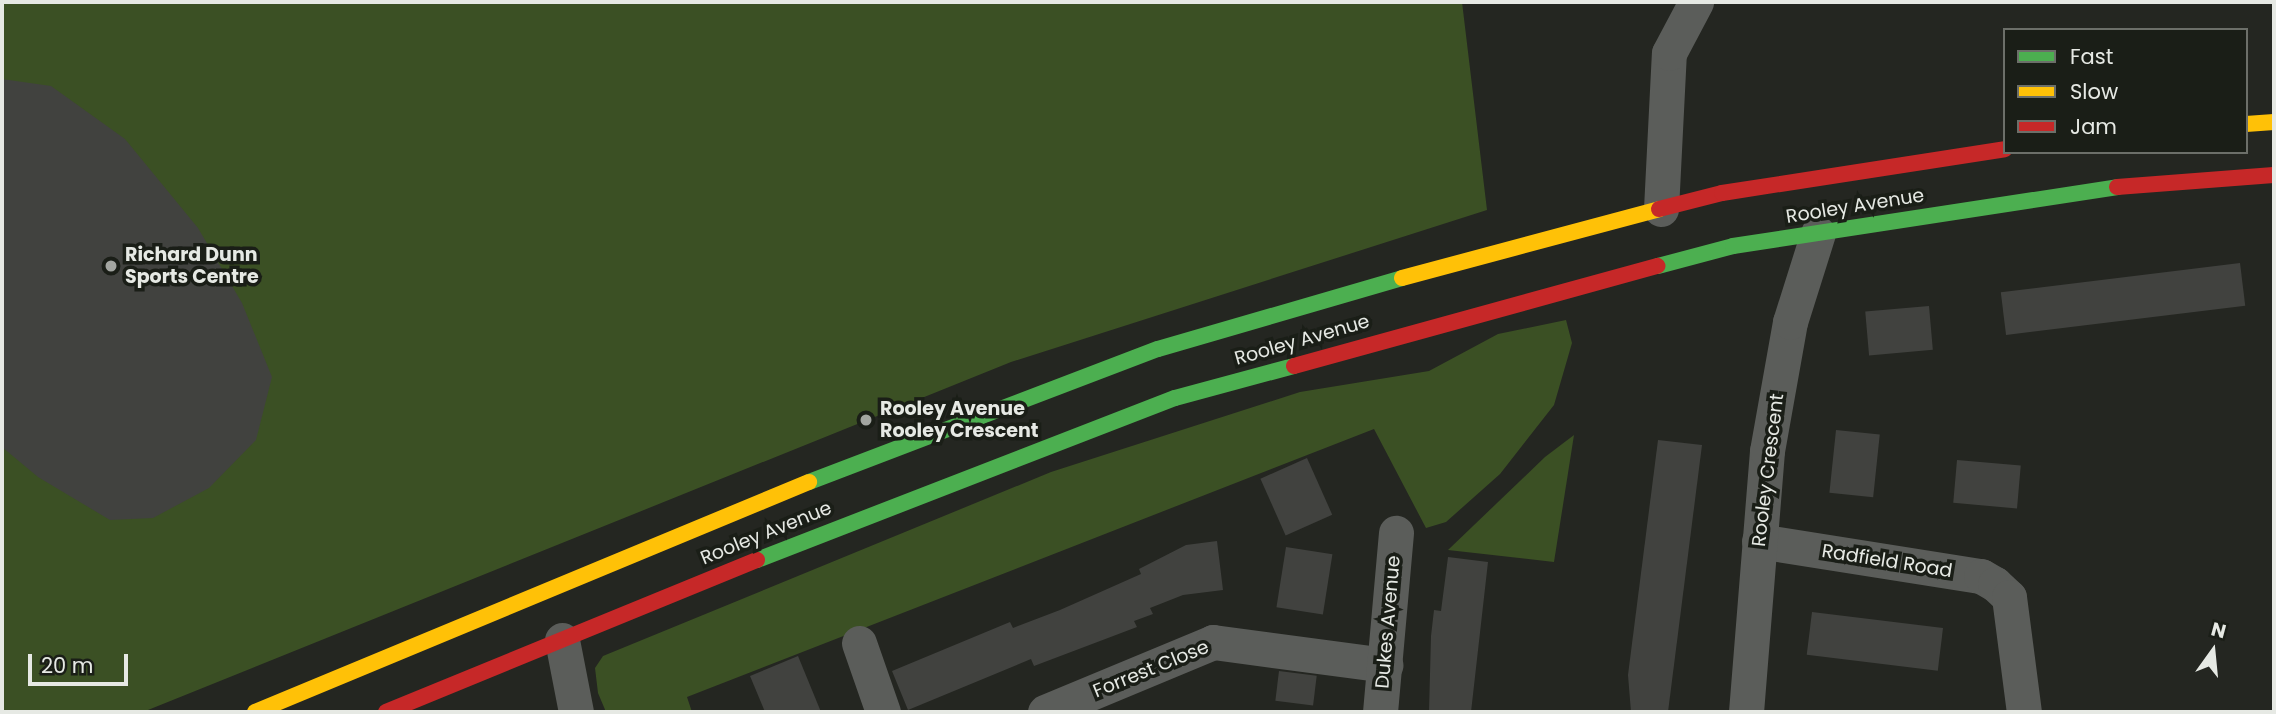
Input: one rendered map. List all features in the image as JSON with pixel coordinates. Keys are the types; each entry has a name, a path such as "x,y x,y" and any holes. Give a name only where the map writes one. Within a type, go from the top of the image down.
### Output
{"highway":[{"path":"2248,124 2274,122"},
{"name":"Rooley Avenue","path":"255,712 868,458 1158,349 1464,260 1722,193 2003,149"},
{"name":"Rooley Avenue","path":"386,712 892,503 1175,398 1578,286 1733,246 2105,188 2274,175"}],"street":[{"path":"1661,209 1670,53 1696,2"},
{"name":"Rooley Crescent","path":"1746,712 1767,450 1790,322 1818,233"},
{"name":"Dukes Avenue","path":"1380,712 1396,533"},
{"name":"Radfield Road","path":"1759,541 1981,576 2009,597 2024,712"},
{"path":"562,640 576,712"},
{"name":"Forrest Close","path":"1045,712 1213,642 1385,665"},
{"path":"859,643 883,712"}],"green space":[{"path":"2,2 1462,2 1487,210 1011,362 143,712 2,712"},
{"path":"1566,320 1572,343 1554,405 1500,474 1446,522 1426,528 1374,429 687,697 692,712 606,712 598,693 595,668 603,656 1051,472 1300,392 1429,371 1498,334"},
{"path":"1574,435 1554,562 1448,550 1545,457"}],"building":[{"name":"Richard Dunn Sports Centre","path":"2,79 51,86 125,139 198,228 242,303 272,377 256,440 209,488 153,518 110,520 38,477 2,447"},
{"path":"2240,263 2245,306 2006,335 2001,292"},
{"path":"1929,306 1933,350 1869,355 1865,312"},
{"path":"1836,430 1880,435 1873,497 1829,493"},
{"path":"1658,440 1702,445 1668,712 1631,712 1628,675"},
{"path":"1307,458 1332,515 1286,535 1260,479"},
{"path":"1957,460 2021,466 2017,508 1953,503"},
{"path":"1217,541 1223,590 1183,595 1150,608 1153,614 1134,621 1137,627 1034,666 1031,659 908,710 892,671 1010,622 1013,628 1060,610 1141,574 1139,569 1186,545"},
{"path":"1286,547 1332,554 1323,615 1276,607"},
{"path":"1448,557 1488,562 1471,712 1429,712 1434,610 1441,611"},
{"path":"1812,612 1943,628 1938,671 1807,655"},
{"path":"798,656 821,712 765,712 750,676"},
{"path":"1279,671 1317,676 1313,705 1275,701"}],"traffic: fast":[{"path":"1658,266 1733,246 2117,187"},
{"path":"809,482 1158,349 1402,278"},
{"path":"757,560 1175,398 1294,366"}],"traffic: slow":[{"path":"2248,124 2274,122"},
{"path":"1402,278 1659,209"},
{"path":"255,712 809,482"}],"traffic: jam":[{"path":"1659,209 1722,193 2003,149"},
{"path":"2117,187 2274,175"},
{"path":"1294,366 1658,266"},
{"path":"386,712 757,560"}],"place":[{"name":"Richard Dunn Sports Centre","path":"111,266"},
{"name":"Rooley Avenue Rooley Crescent","path":"866,420"}]}
